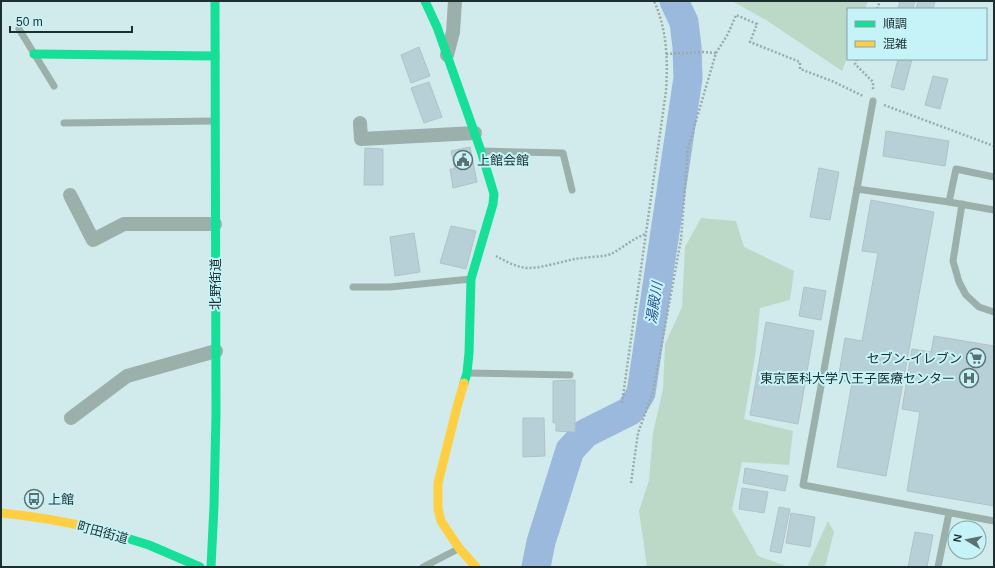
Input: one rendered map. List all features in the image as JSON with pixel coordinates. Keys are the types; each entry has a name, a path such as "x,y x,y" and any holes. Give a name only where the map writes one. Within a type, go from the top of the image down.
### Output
{"street":[{"name":"北野街道","path":"211,567 216,411 215,56 212,1"},
{"path":"425,1 437,26 475,132 494,194 493,204 471,279 467,373 438,483 438,509 441,521 459,548 476,567"},
{"path":"447,55 453,32 455,1"},
{"path":"34,54 215,56"},
{"path":"360,123 362,139 475,132"},
{"path":"70,195 92,240 124,224 215,224"},
{"path":"71,418 126,376 216,351"},
{"name":"町田街道","path":"1,513 65,522 118,535 200,567"}],"lane":[{"path":"19,29 54,86"},
{"path":"873,101 803,485 994,521"},
{"path":"64,122 215,121"},
{"path":"481,151 564,153 572,190"},
{"path":"949,202 956,168 994,177"},
{"path":"857,188 994,210"},
{"path":"962,204 953,261 959,282 966,295 979,307 994,312"},
{"path":"353,287 390,287 471,279"},
{"path":"467,373 570,375"},
{"path":"938,567 949,513"},
{"path":"423,567 459,548"}],"path":[{"path":"622,403 666,92 668,54 659,11 654,1"},
{"path":"631,483 638,433 652,392 681,239 688,148 716,53 728,34 736,15 757,24 750,42 800,62 800,69 832,81 873,101 994,146"},
{"path":"668,54 704,52 716,53"},
{"path":"857,60 855,64 873,82 873,101"},
{"path":"480,250 508,263 527,268 550,265 575,259 610,255 639,236 646,234"}],"green space":[{"path":"732,1 868,1 865,8 847,8 847,58 842,71 766,20"},
{"path":"701,218 736,221 744,247 794,271 790,300 760,308 755,357 744,419 793,431 789,465 742,462 732,510 758,556 789,567 647,567 639,511 649,480 653,433 663,389 665,344 682,307 685,247"},
{"path":"828,521 834,532 825,567 807,567"}],"building":[{"path":"900,1 915,1 913,8 898,8"},
{"path":"918,1 935,1 933,8 916,8"},
{"path":"419,47 430,76 411,83 401,55"},
{"path":"898,60 912,60 904,90 891,87"},
{"path":"933,76 948,79 940,109 925,105"},
{"path":"429,82 442,117 424,123 411,88"},
{"path":"886,131 949,141 945,166 883,156"},
{"name":"上館会館","path":"470,147 477,182 453,188 450,169 455,169 451,151"},
{"path":"365,148 383,149 383,185 364,185"},
{"path":"819,168 839,172 830,220 810,217"},
{"path":"871,200 934,212 886,476 837,467 852,383 838,380 845,338 862,341 878,253 862,251"},
{"path":"451,226 476,231 466,269 440,263"},
{"path":"414,233 420,272 395,276 390,237"},
{"path":"804,287 826,291 821,320 799,316"},
{"path":"766,322 814,331 798,424 750,415"},
{"path":"934,336 994,346 994,506 907,491 920,412 902,409 912,349 931,352"},
{"path":"575,380 575,432 556,431 556,423 553,423 553,381"},
{"path":"523,418 544,418 545,456 523,457"},
{"path":"745,468 788,476 785,491 743,483"},
{"path":"742,488 768,492 764,513 739,509"},
{"path":"779,507 790,509 781,553 770,551"},
{"path":"791,513 815,517 810,547 786,543"},
{"path":"915,532 933,535 927,567 908,567"}],"waterway":[{"name":"湯殿川","path":"536,567 541,542 570,450 586,433 630,411 641,393 688,78 687,47 684,22 674,1"}],"traffic: fast":[{"path":"211,567 216,414 215,1"},
{"path":"425,1 437,27 481,151 494,194 493,204 471,279 469,353 467,373 464,383"},
{"path":"34,54 215,56"},
{"path":"120,536 149,545 200,567"}],"traffic: slow":[{"path":"464,383 438,483 438,509 441,521 459,548 476,567"},
{"path":"1,513 61,522 120,536"}],"place":[{"name":"上館会館","path":"463,160"},
{"name":"セブン-イレブン","path":"976,358"},
{"name":"東京医科大学八王子医療センター","path":"969,378"},
{"name":"上館","path":"34,499"}]}
